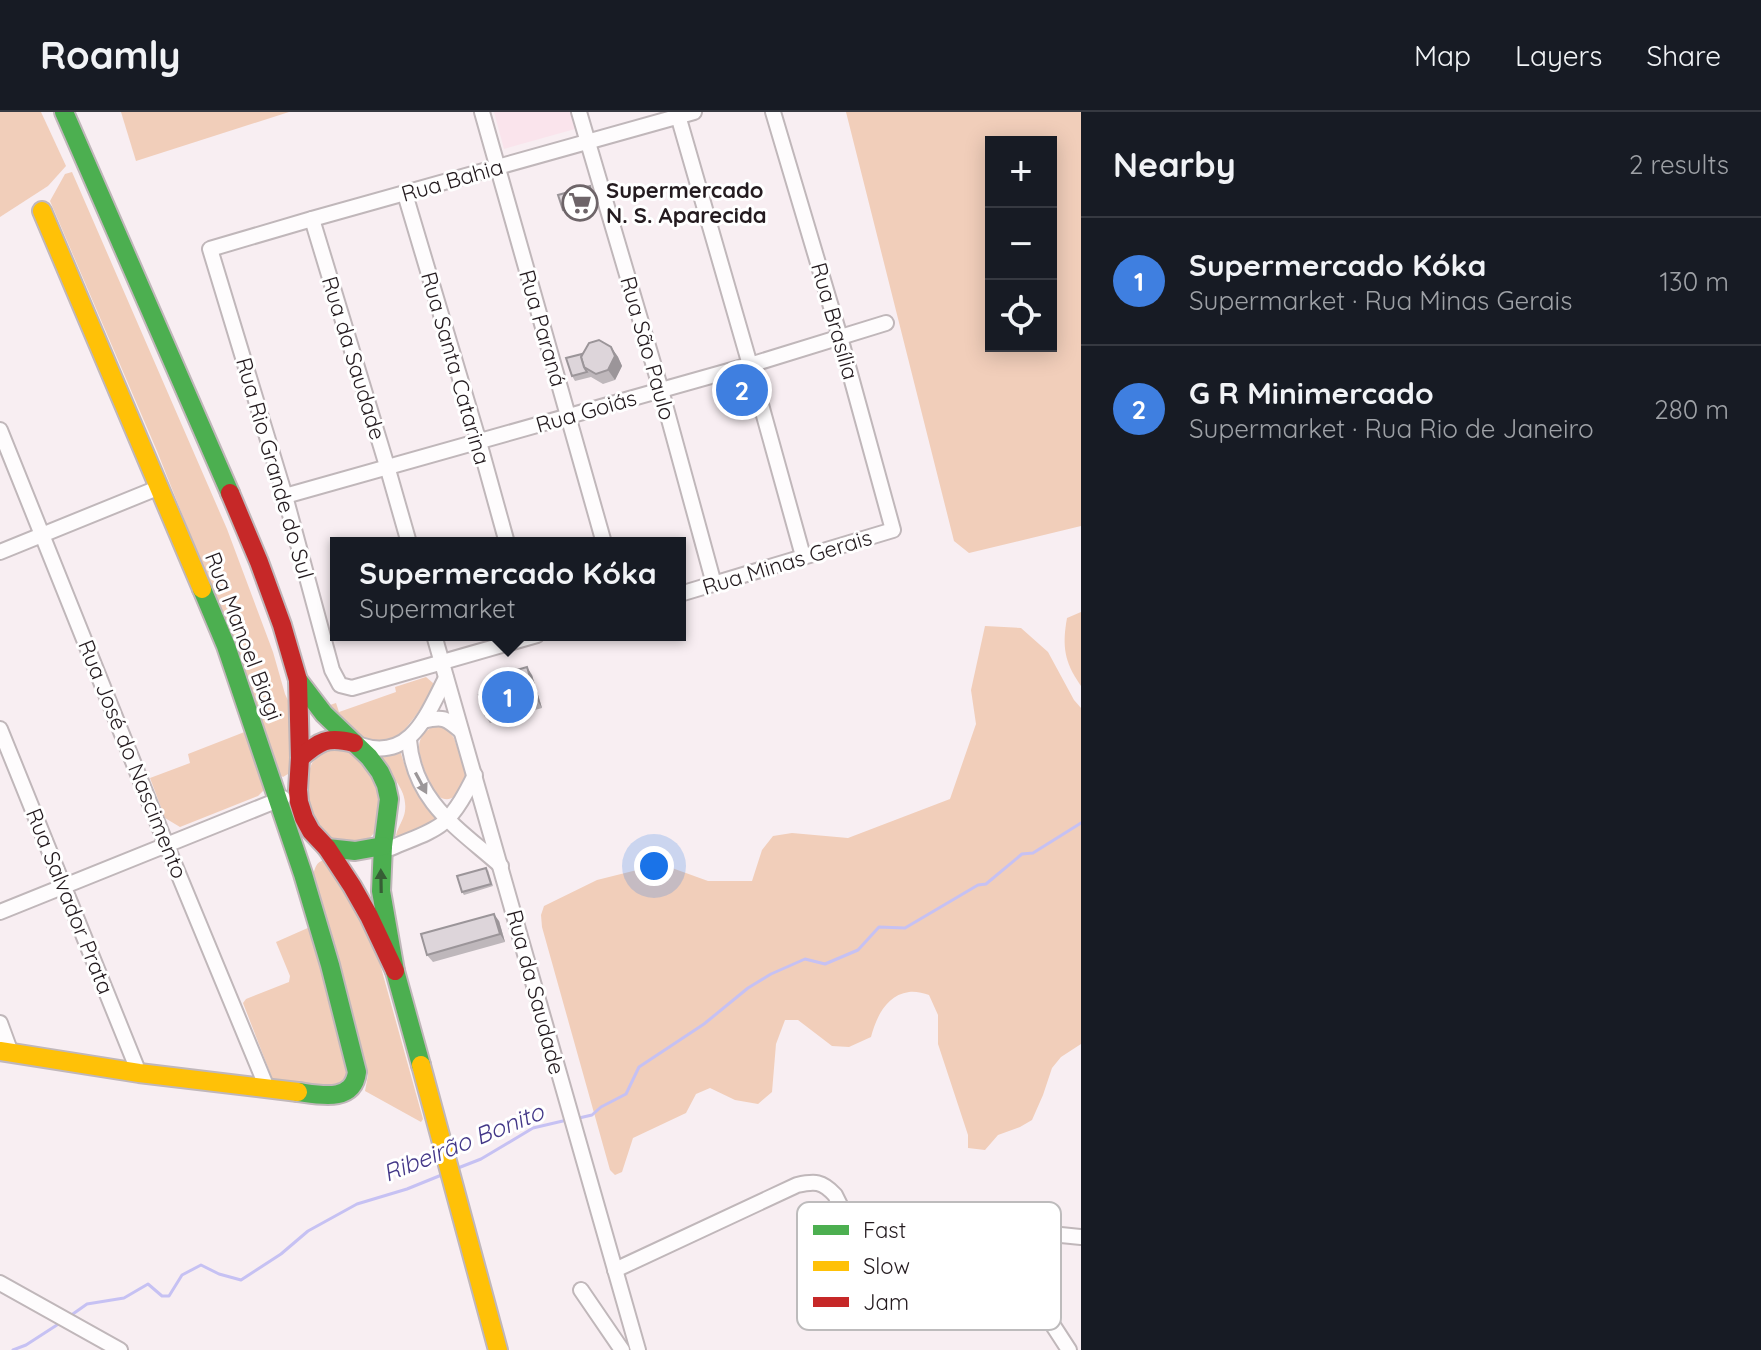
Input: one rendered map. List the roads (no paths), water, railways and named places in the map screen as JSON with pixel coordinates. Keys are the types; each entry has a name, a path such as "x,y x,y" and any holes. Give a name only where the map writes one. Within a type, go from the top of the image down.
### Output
{"main road":[{"path":"64,112 235,506 282,625 298,680 298,790 304,818 327,848 369,916 395,971"},
{"name":"Rua Manoel Biagi","path":"42,211 226,646 279,800 330,965 357,1072 356,1080 343,1094 328,1096 267,1088"},
{"path":"298,680 324,714 358,744 386,785 389,810 383,846 381,891 395,971 498,1350"},
{"path":"300,758 326,738 358,744"},
{"path":"327,848 359,852 383,846"},
{"path":"303,874 315,857 327,848"},
{"path":"6,1052 139,1073 267,1088"}],"street":[{"name":"Rua Paraná","path":"482,112 602,537"},
{"name":"Rua São Paulo","path":"579,112 714,584"},
{"name":"Rua Bahia","path":"210,249 677,114 694,112"},
{"name":"Rua Brasília","path":"773,112 893,530"},
{"path":"677,114 803,556"},
{"name":"Rua Santa Catarina","path":"405,194 505,537"},
{"name":"Rua da Saudade","path":"312,219 407,537"},
{"name":"Rua Rio Grande do Sul","path":"210,249 285,496 332,670 340,685 352,688 444,670"},
{"name":"Rua Goiás","path":"285,496 750,365 886,323"},
{"name":"Rua José do Nascimento","path":"0,430 267,1088"},
{"path":"0,552 160,487"},
{"name":"Rua Minas Gerais","path":"686,592 893,530"},
{"name":"Rua da Saudade","path":"436,641 638,1350"},
{"path":"358,744 373,749 409,740 423,721 444,670 519,641"},
{"path":"423,721 437,717 446,719 461,731"},
{"name":"Rua Salvador Prata","path":"0,729 139,1073"},
{"path":"409,740 410,758 422,788 447,819 501,866"},
{"path":"383,846 391,848 441,826 475,775"},
{"path":"0,912 298,790"},
{"path":"0,1023 6,1052"},
{"path":"615,1270 797,1185 819,1183 827,1186 838,1202"},
{"path":"1061,1235 1081,1237"},
{"path":"0,1283 120,1350"},
{"path":"581,1290 622,1350"},
{"path":"1056,1330 1069,1350"}],"waterway":[{"name":"Ribeirão Bonito","path":"579,1118 592,1115 626,1094 639,1067 771,974 805,959 825,964 858,950 879,927 905,928 978,885 986,884 1022,854 1033,853 1081,823"},
{"name":"Ribeirão Bonito","path":"458,1168 481,1159 533,1128 567,1120"},
{"name":"Ribeirão Bonito","path":"70,1316 87,1304 124,1298 148,1284 162,1296 169,1296 182,1275 201,1265 241,1280 281,1254 308,1231 357,1204 444,1174"},
{"name":"Ribeirão Bonito","path":"13,1350 60,1323"}],"place":[{"name":"Supermercado N. S. Aparecida","path":"580,203"},
{"name":"G R Minimercado","path":"742,390"},
{"name":"Supermercado Kóka","path":"508,697"}]}
